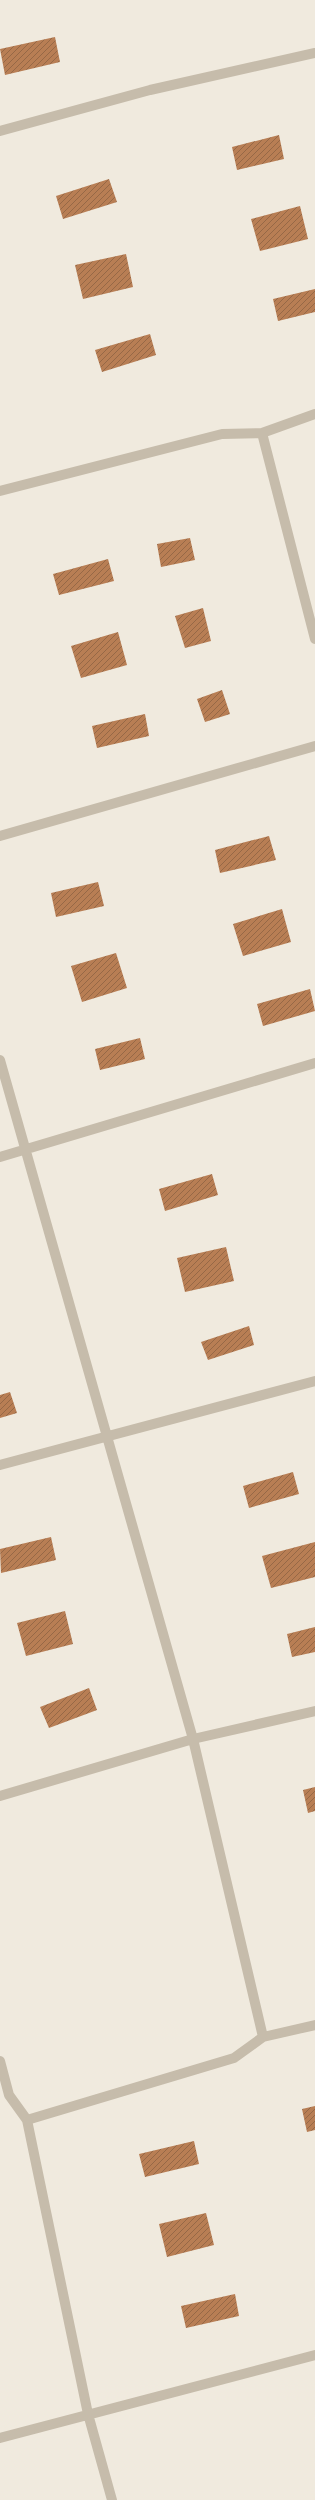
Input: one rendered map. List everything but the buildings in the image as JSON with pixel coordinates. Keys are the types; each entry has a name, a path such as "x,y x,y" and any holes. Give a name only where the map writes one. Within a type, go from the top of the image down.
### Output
{"street":[{"path":"0,131 150,90 315,53"},
{"path":"0,491 222,434 262,433 315,414"},
{"path":"262,433 315,639"},
{"path":"0,836 315,746"},
{"path":"0,1060 193,1739 263,2037"},
{"path":"0,1157 315,1063"},
{"path":"0,1465 315,1381"},
{"path":"0,1796 193,1739 315,1711"},
{"path":"26,2120 234,2058 263,2037 315,2024"},
{"path":"0,2061 9,2095 26,2120 88,2414 112,2500"},
{"path":"0,2438 315,2355"}]}
